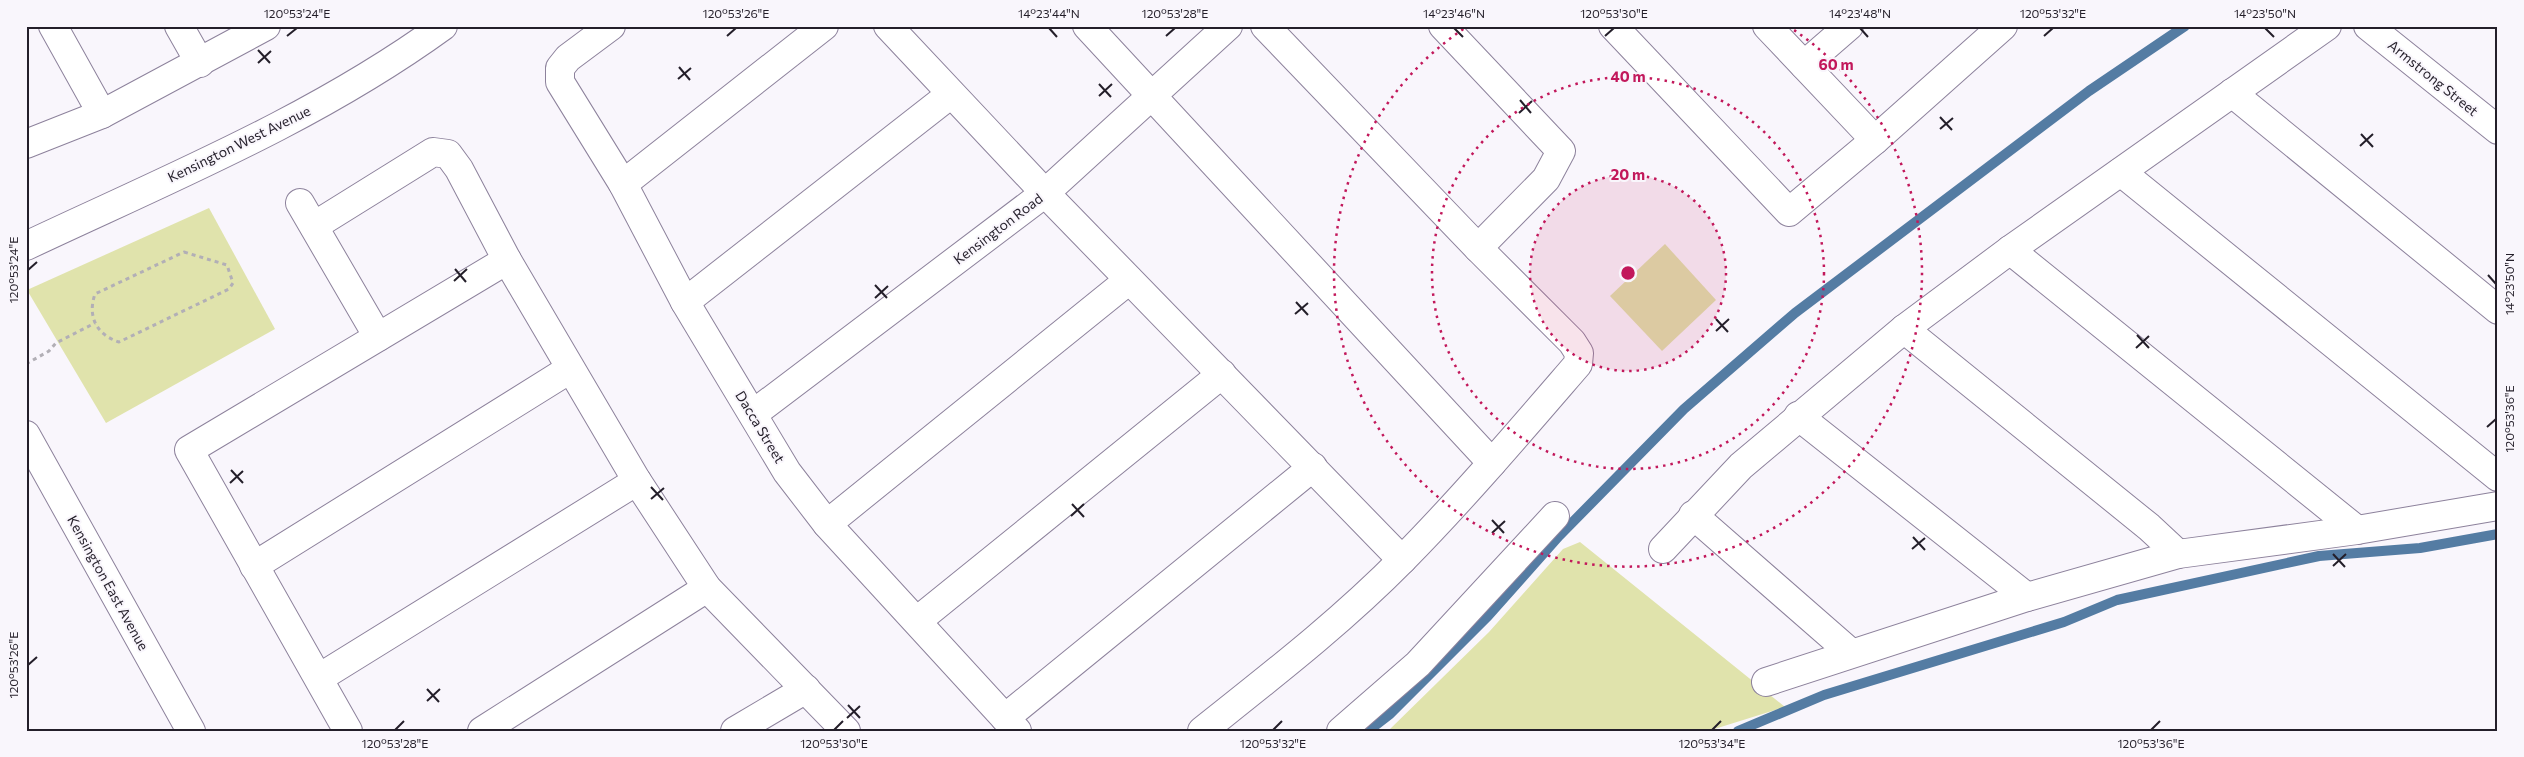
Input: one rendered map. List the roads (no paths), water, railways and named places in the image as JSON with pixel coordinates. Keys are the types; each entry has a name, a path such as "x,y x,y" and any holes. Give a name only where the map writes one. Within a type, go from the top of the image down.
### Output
{"street":[{"path":"53,26 102,114"},
{"path":"179,26 200,63"},
{"path":"26,144 102,114 266,26"},
{"name":"Kensington West Avenue","path":"26,246 317,107 390,63 444,26"},
{"name":"Dacca Street","path":"611,26 568,58 560,68 560,82 623,184 686,302 787,472 826,524 1011,724"},
{"path":"623,184 824,26"},
{"path":"888,26 1045,193 1402,560"},
{"path":"1087,26 1492,463"},
{"name":"Kensington Road","path":"753,414 1045,193 1228,26"},
{"path":"1202,731 1312,643 1402,560 1492,463 1578,364 1579,353 1572,342 1478,248 1265,26"},
{"path":"1444,26 1561,150 1546,179 1478,248"},
{"path":"1613,26 1789,212 2003,26"},
{"path":"1767,26 1874,140"},
{"path":"1804,65 1849,26"},
{"path":"1664,549 1693,515 1741,466 1798,416 1904,329 2010,250 2327,26"},
{"name":"Armstrong Street","path":"2368,26 2498,130"},
{"path":"2232,93 2498,310"},
{"path":"686,302 951,94"},
{"path":"378,337 307,214 433,152 448,154 459,169 507,260 636,482 707,588 846,731"},
{"path":"2121,172 2498,477"},
{"path":"2010,250 2357,530"},
{"path":"348,731 189,450 507,260"},
{"path":"826,524 1129,280"},
{"path":"1904,329 2150,527 2178,554"},
{"path":"254,566 570,369"},
{"path":"916,621 1222,374"},
{"path":"1798,416 2027,597"},
{"name":"Kensington East Avenue","path":"26,435 191,731"},
{"path":"1011,724 1312,467"},
{"path":"319,678 636,482"},
{"path":"1766,682 2027,597 2178,554 2357,530 2498,506"},
{"path":"1693,515 1850,654"},
{"path":"1341,731 1418,664 1555,516"},
{"path":"482,731 707,588"},
{"path":"735,731 806,689"}],"waterway":[{"path":"1368,731 1390,714 1488,616 1559,536 1684,409 1795,313 2089,91 2185,26"},
{"path":"1738,731 1824,695 2064,622 2117,600 2319,556 2420,548 2498,534"}]}
